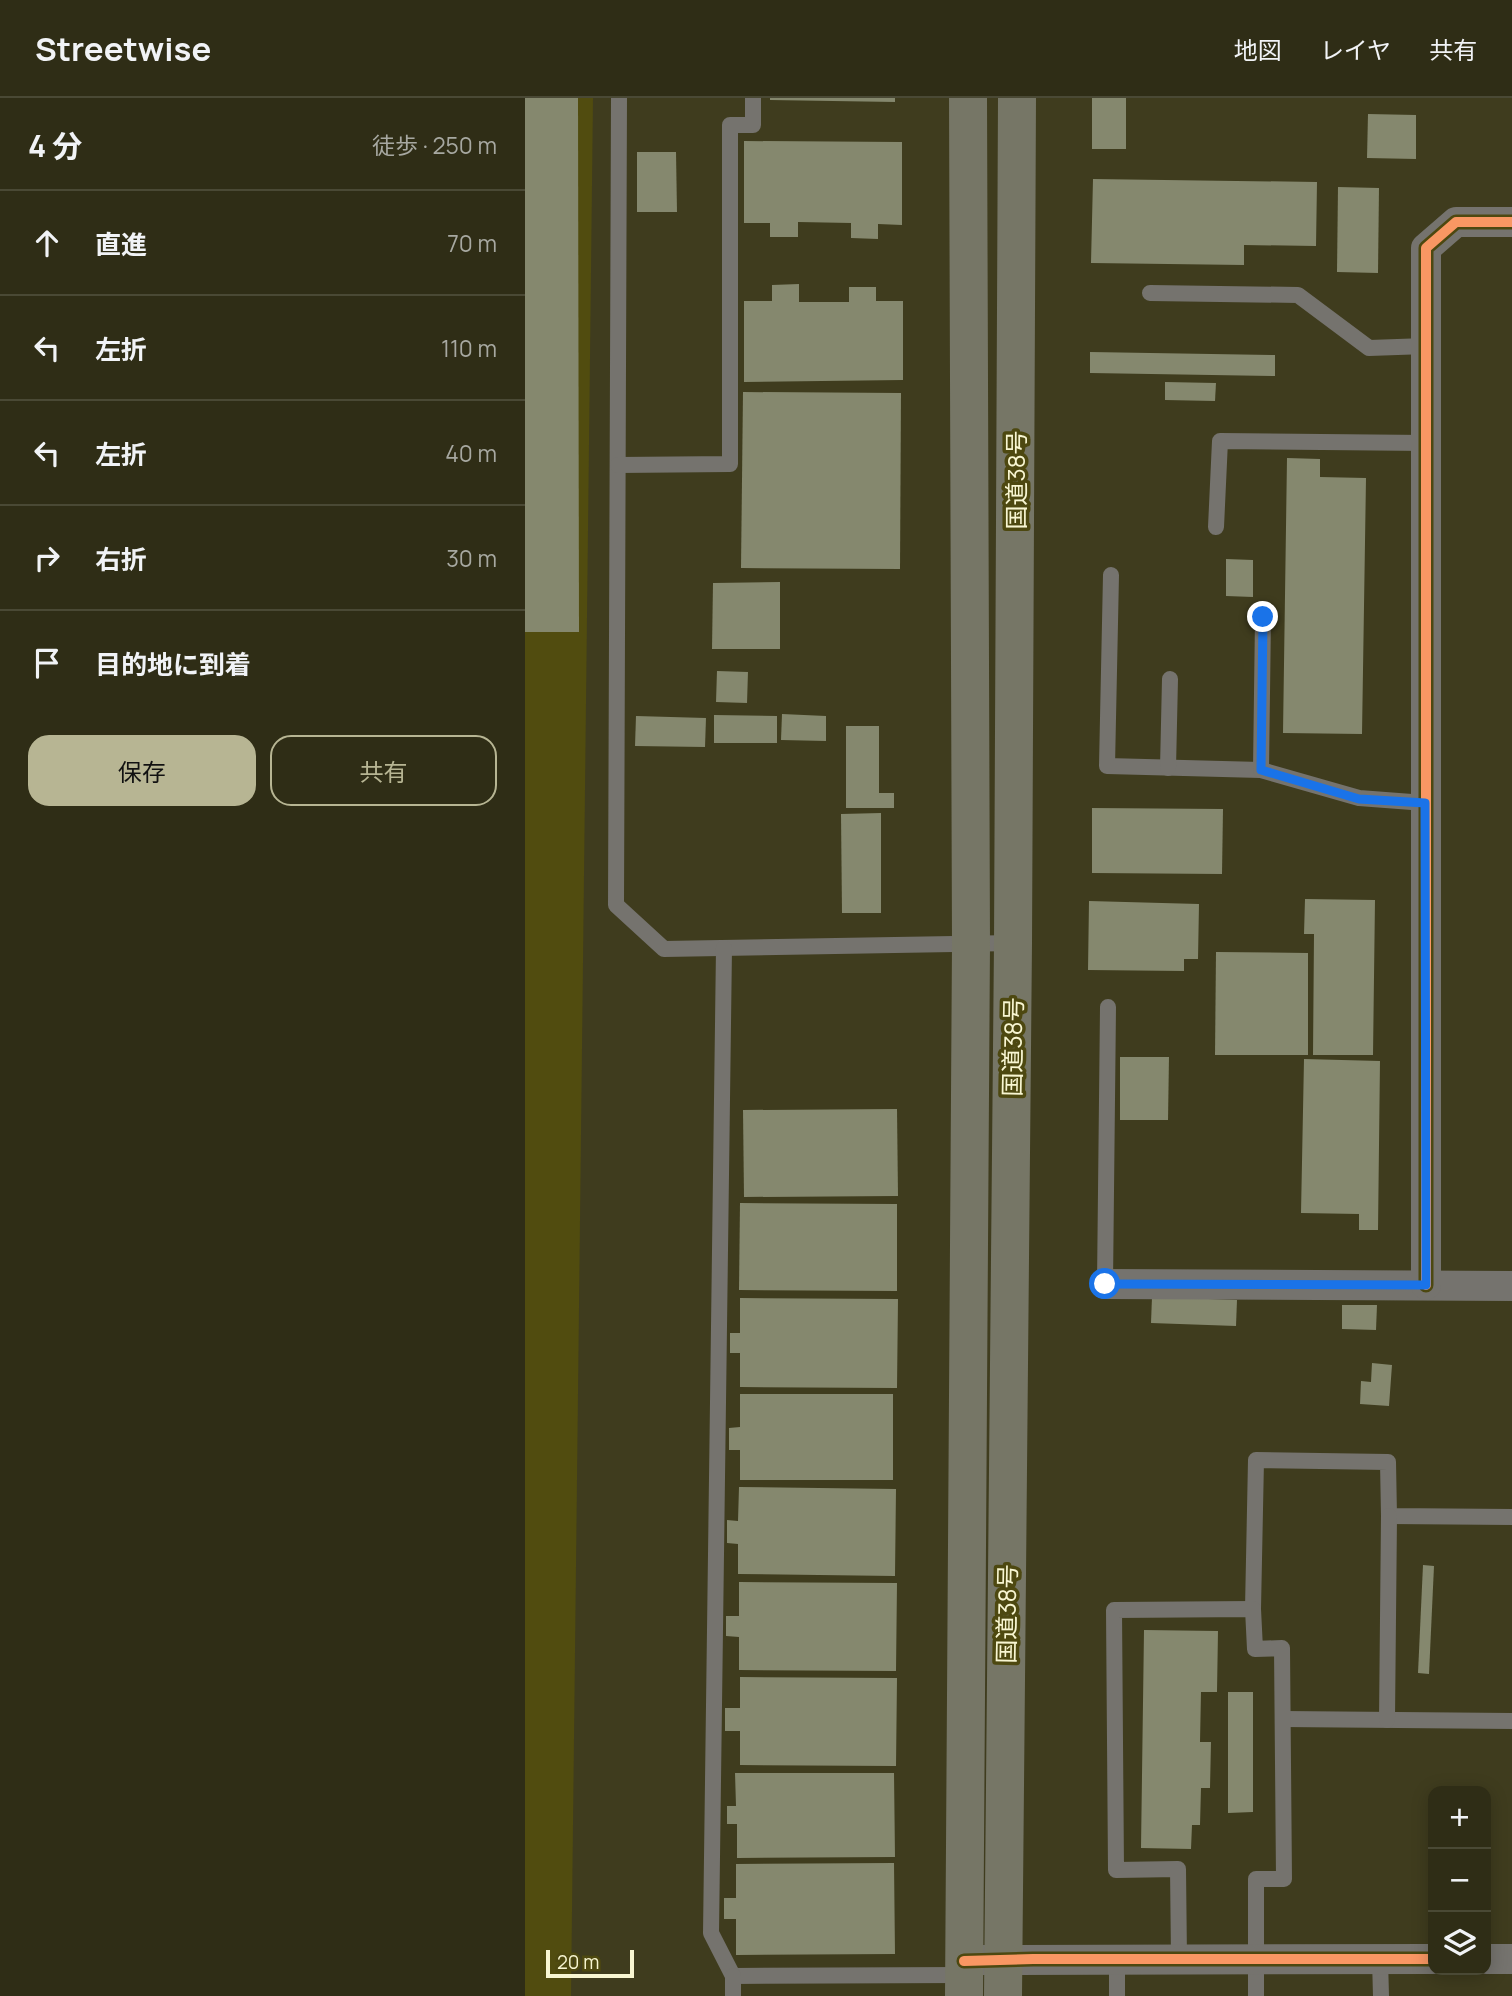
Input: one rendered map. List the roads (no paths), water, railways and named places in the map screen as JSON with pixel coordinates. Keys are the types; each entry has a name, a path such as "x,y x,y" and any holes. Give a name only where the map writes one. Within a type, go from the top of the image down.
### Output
{"highway":[{"name":"国道38号","path":"964,1977 971,944 968,98"},
{"name":"国道38号","path":"1004,1978 1017,98"}],"street":[{"path":"1426,1285 1426,248 1456,222 1512,222"},
{"path":"1105,1284 1512,1286"},
{"path":"964,1977 1004,1978 1117,1959 1428,1959"},
{"path":"1491,1959 1512,1959"}],"lane":[{"path":"619,98 616,905 664,949 1013,943"},
{"path":"618,465 730,464 730,125 753,125 753,98"},
{"path":"1150,293 1298,295 1369,348 1426,346"},
{"path":"1216,527 1220,440 1426,443"},
{"path":"1111,575 1107,766 1261,770 1359,799 1425,803"},
{"path":"1261,770 1263,617"},
{"path":"1168,768 1170,679"},
{"path":"725,948 711,1933 733,1976 733,1996"},
{"path":"1105,1284 1108,1007"},
{"path":"1256,1996 1256,1879 1284,1879 1282,1648 1255,1649 1253,1609 1256,1460 1388,1462 1387,1720"},
{"path":"1389,1516 1512,1517"},
{"path":"1179,1959 1178,1869 1116,1870 1114,1610 1253,1609"},
{"path":"1283,1719 1512,1721"},
{"path":"1117,1959 1117,1996"},
{"path":"1380,1959 1381,1996"},
{"path":"733,1976 964,1977"}]}
